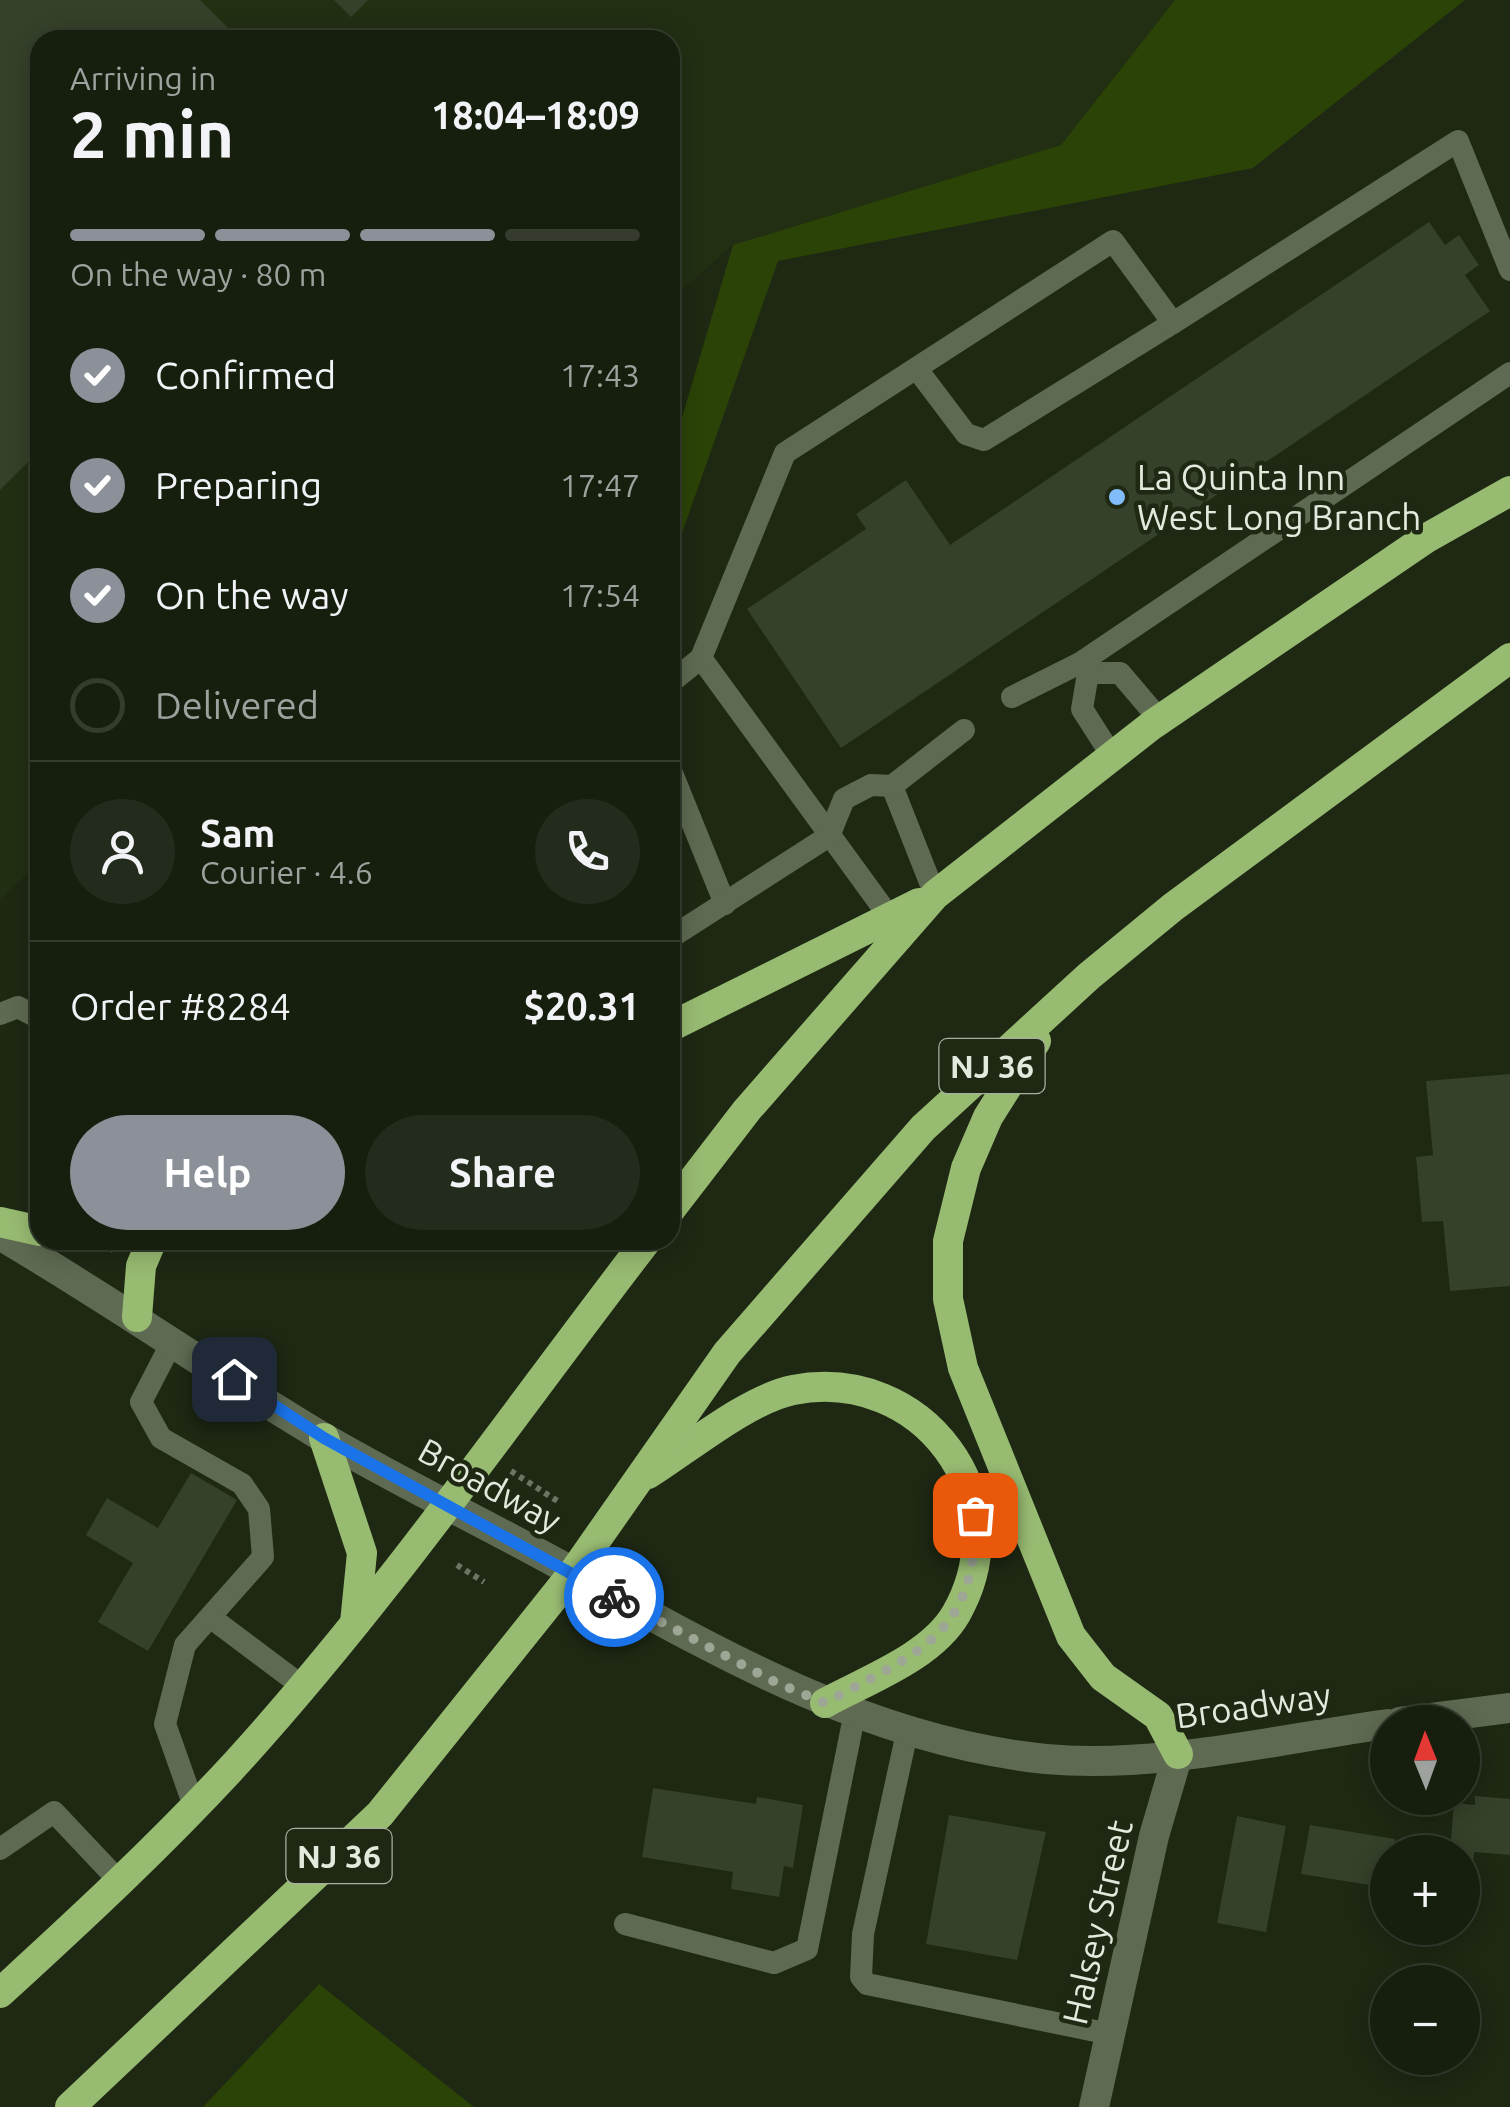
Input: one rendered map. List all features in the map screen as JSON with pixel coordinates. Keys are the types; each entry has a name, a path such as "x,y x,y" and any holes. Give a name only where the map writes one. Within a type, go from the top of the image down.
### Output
{"highway":[{"path":"680,1197 895,926 1160,720 1426,538 1510,491"},
{"name":"NJ 36","path":"70,2107 380,1814 573,1572 727,1353 923,1128 1089,976 1173,907 1510,658"},
{"path":"680,1023 895,926"},
{"path":"1055,1010 988,1117 966,1168 948,1241 951,1318 963,1368 1071,1636 1103,1676 1158,1716 1178,1754"},
{"path":"0,1222 30,1228"},
{"path":"137,1316 142,1266 148,1250"},
{"path":"0,1993 120,1882 302,1686 355,1623 639,1250"},
{"path":"633,1484 769,1397 792,1390 832,1386 865,1390 902,1405 928,1424 956,1460 969,1490 976,1553 968,1587 939,1637 825,1703"},
{"path":"324,1438 362,1553 355,1623"}],"street":[{"name":"Broadway","path":"0,1236 137,1316 324,1438 775,1682 825,1703 908,1728 1046,1758 1116,1760 1178,1754 1370,1727"},
{"path":"1480,1712 1510,1708"},
{"name":"Halsey Street","path":"1094,2107 1154,1836 1178,1754"}],"lane":[{"path":"916,368 966,434 984,440 1458,141 1510,270"},
{"path":"680,674 701,658 785,453 1113,241 1172,323"},
{"path":"1012,697 1084,668 1510,372"},
{"path":"701,658 895,926"},
{"path":"1084,668 1120,673 1160,720"},
{"path":"1084,668 1082,709 1112,756"},
{"path":"680,932 829,836 844,799 871,784 892,786 964,730"},
{"path":"892,786 935,895"},
{"path":"680,792 726,904"},
{"path":"0,1014 18,1007 30,1013"},
{"path":"173,1340 140,1402 160,1438 242,1484 259,1509 263,1557 184,1645 164,1724 194,1806"},
{"path":"210,1617 302,1686"},
{"path":"625,1924 774,1962 807,1949 855,1712"},
{"path":"908,1728 863,1934 861,1976 866,1984 1110,2034"},
{"path":"0,1848 54,1812 120,1882"}],"path":[{"path":"510,1470 559,1502"},
{"path":"457,1565 484,1582"}],"shaded area":[{"path":"0,0 1175,0 1061,145 733,245 680,292 680,30 30,30 30,872 0,899"}],"green space":[{"path":"1175,0 1465,0 1253,168 778,261 680,539 680,424 733,245 1061,145"},
{"path":"319,1984 474,2107 203,2107"}],"building":[{"path":"0,0 200,0 230,30 30,30 30,460 0,490"},
{"path":"334,0 368,0 351,17"},
{"name":"La Quinta Inn West Long Branch","path":"1429,222 1445,245 1459,235 1479,265 1465,275 1490,311 841,748 747,609 866,529 856,514 906,480 950,545"},
{"path":"1510,1074 1510,1286 1450,1291 1443,1221 1422,1222 1416,1157 1433,1155 1426,1081"},
{"path":"191,1473 237,1500 148,1651 98,1622 133,1563 86,1535 107,1498 158,1528"},
{"path":"653,1788 756,1804 757,1797 803,1805 793,1868 784,1866 779,1897 731,1889 733,1872 642,1857"},
{"path":"1480,1796 1510,1799 1510,1855 1480,1852 1480,1835 1451,1835 1453,1815 1480,1815"},
{"path":"949,1815 1046,1832 1017,1960 926,1944"},
{"path":"1237,1816 1286,1826 1266,1932 1217,1923"},
{"path":"1310,1825 1371,1835 1370,1885 1301,1874"}],"way so far":[{"path":"614,1597 775,1682 825,1703 939,1637 968,1587 976,1553 975,1515"}],"place":[{"name":"La Quinta Inn West Long Branch","path":"1117,497"}],"route":[{"path":"234,1379 324,1438 614,1597"}]}
